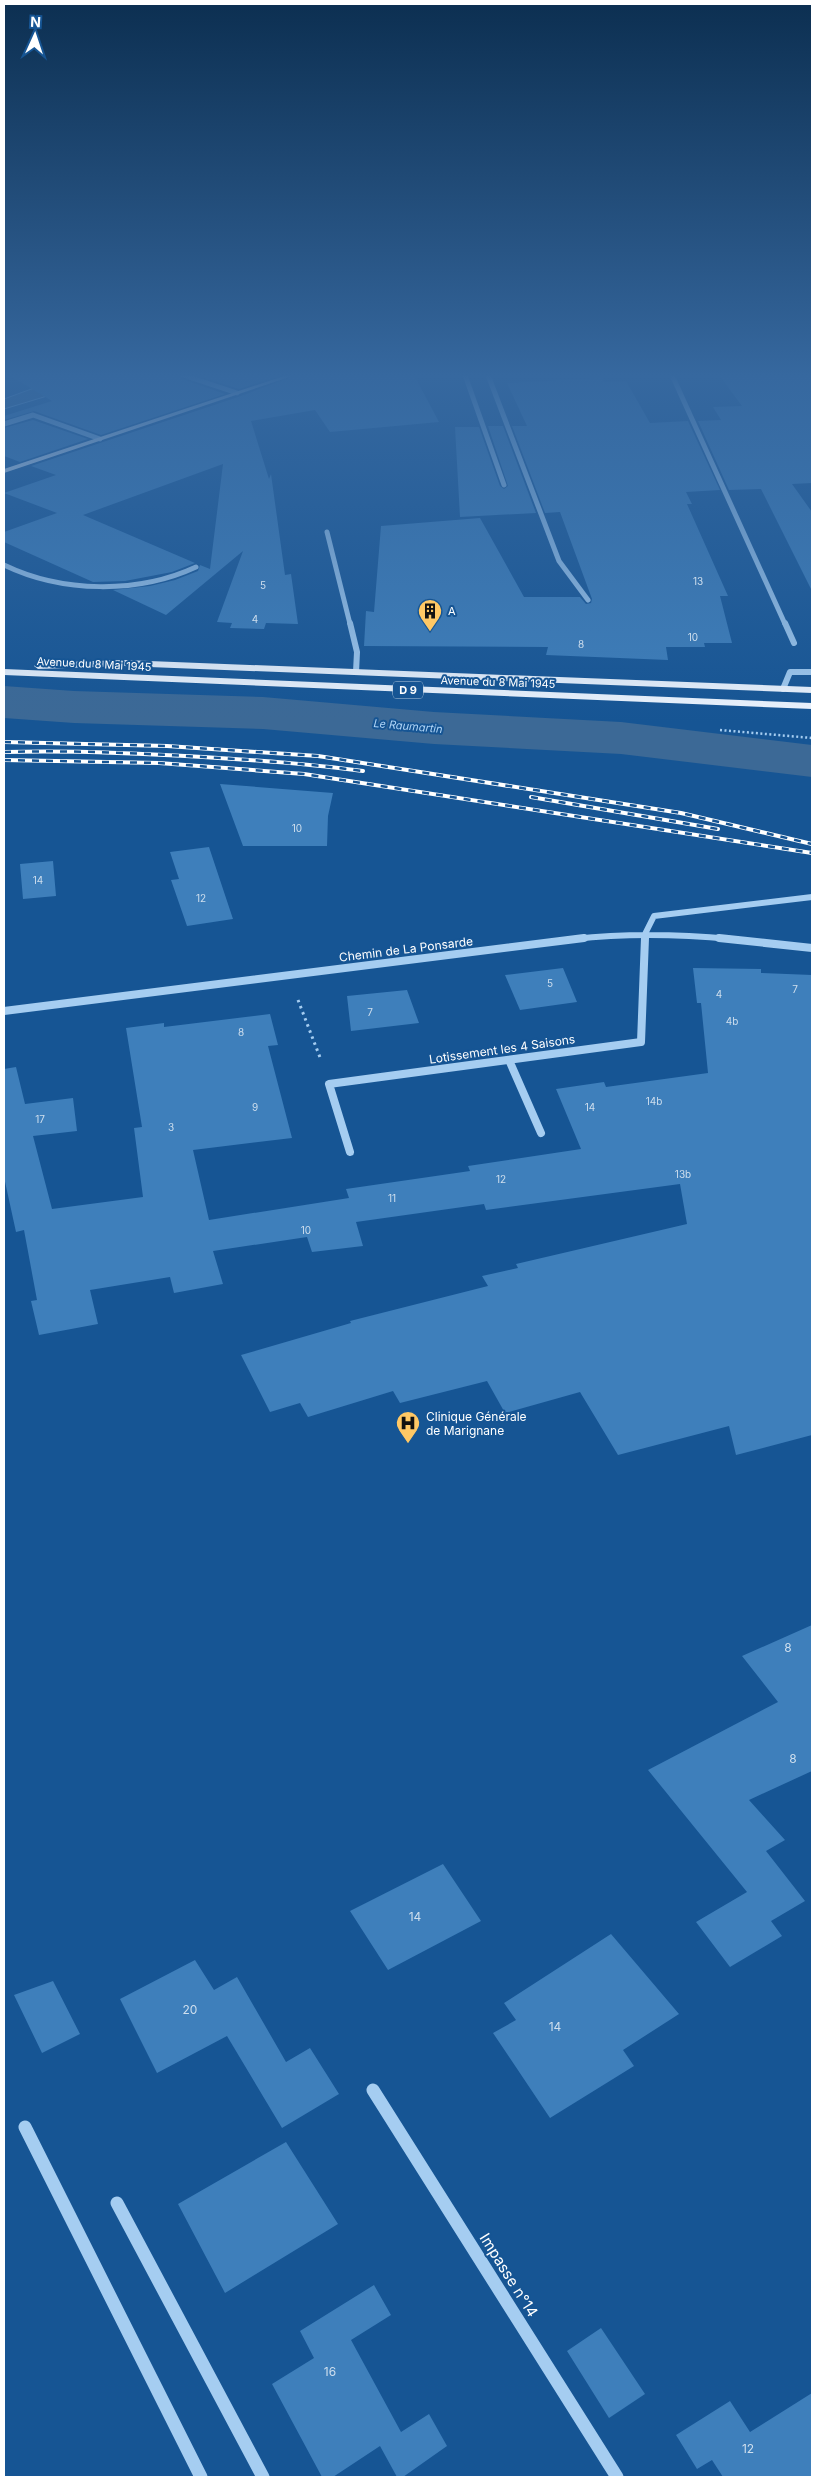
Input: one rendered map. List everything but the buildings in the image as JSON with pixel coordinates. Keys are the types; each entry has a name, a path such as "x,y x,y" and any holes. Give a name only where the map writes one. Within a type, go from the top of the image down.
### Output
{"main road":[{"name":"Avenue du 8 Mai 1945","path":"4,667 124,663 812,690"},
{"name":"Avenue du 8 Mai 1945","path":"4,672 812,706"}],"street":[{"path":"532,491 559,561 588,600"},
{"path":"725,491 794,643"},
{"path":"327,532 357,652 356,672"},
{"path":"4,566 23,574 57,583 103,585 152,582 183,575 196,567"},
{"path":"783,689 790,672 812,672"},
{"path":"645,934 654,916 812,897"},
{"name":"Chemin de La Ponsarde","path":"4,1011 617,934 680,934 812,948"},
{"name":"Lotissement les 4 Saisons","path":"330,1084 640,1042 645,934"},
{"path":"509,1060 542,1133"},
{"path":"330,1084 350,1152"},
{"name":"Impasse n°14","path":"373,2090 617,2477"},
{"path":"25,2127 202,2477"},
{"path":"117,2203 263,2477"}],"path":[{"path":"289,975 330,1084"}],"waterway":[{"name":"Le Raumartin","path":"4,702 74,707 263,713 434,728 621,738 812,761"}],"railway":[{"path":"4,742 167,746 318,756 681,813 812,844"},
{"path":"4,752 129,753 283,762 363,771"},
{"path":"4,760 159,763 304,774 812,853"},
{"path":"531,797 718,829"}],"place":[{"name":"A","path":"430,632"},
{"name":"Clinique Générale de Marignane","path":"408,1444"}]}
